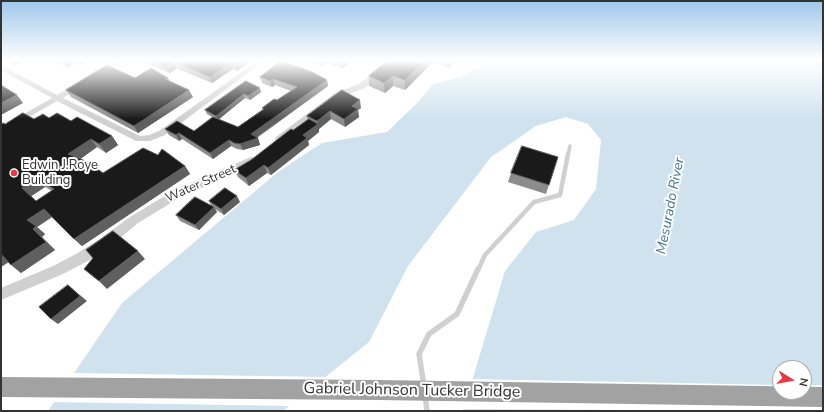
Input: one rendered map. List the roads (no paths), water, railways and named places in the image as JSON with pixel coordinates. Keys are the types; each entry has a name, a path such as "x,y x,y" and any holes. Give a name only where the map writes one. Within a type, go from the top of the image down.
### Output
{"highway":[{"name":"Gabriel Johnson Tucker Bridge","path":"1,386 823,397"}],"street":[{"path":"25,80 137,139 150,138 162,133 235,80"},
{"path":"271,147 338,95 362,86 369,80"},
{"path":"1,130 83,83"},
{"name":"Water Street","path":"1,294 58,270 102,245 156,205 180,192 249,163 259,155"}],"lane":[{"path":"427,411 420,354 429,334 457,314 485,255 534,202 560,195 570,146"}],"water":[{"name":"Mesurado River","path":"448,80 823,80 823,411 463,411 505,271 536,232 574,220 596,189 601,140 588,124 566,117 536,126 491,157 408,266 369,342 283,411 48,411 122,303 278,172 322,143 387,132 418,102 433,84"}],"place":[{"name":"Edwin J.Roye Building","path":"14,173"}]}
